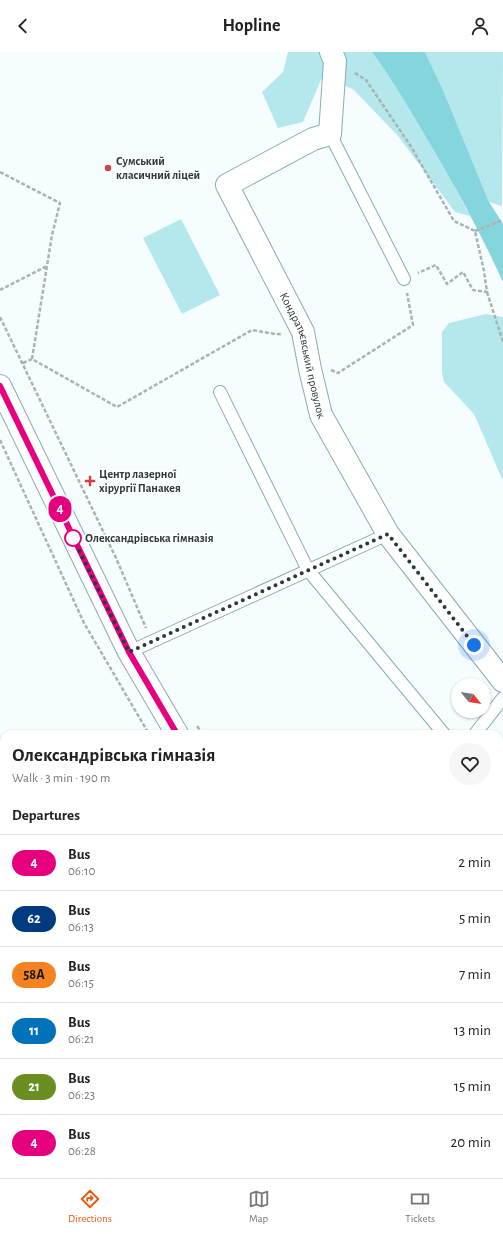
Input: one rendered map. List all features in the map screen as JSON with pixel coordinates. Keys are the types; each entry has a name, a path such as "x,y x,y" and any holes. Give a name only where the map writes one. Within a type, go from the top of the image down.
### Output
{"street":[{"path":"330,134 333,57"},
{"name":"Кондратьєвський провулок","path":"330,134 313,139 227,185 303,332 321,415 388,534 503,681"},
{"path":"0,386 129,652 186,728"}],"lane":[{"path":"330,134 404,279"},
{"path":"220,392 308,570 441,730"},
{"path":"129,652 388,534"},
{"path":"478,730 503,698"}],"path":[{"path":"333,57 366,80 410,145 454,221 475,231 503,220"},
{"path":"0,172 60,203 52,235 32,360"},
{"path":"475,231 487,292 503,342"},
{"path":"436,265 447,284 463,272 473,290 487,292"},
{"path":"0,290 47,266"},
{"path":"310,369 321,365 338,373 413,325 404,279"},
{"path":"0,317 116,558 151,641"},
{"path":"32,360 117,408 252,330 275,334 303,332"},
{"path":"23,364 32,360"},
{"path":"0,440 84,624 147,730"}],"shaded area":[{"path":"288,52 372,52 399,91 424,132 470,216 455,212 398,136 354,90 323,75 303,122 278,128 262,92 283,72"},
{"path":"372,52 425,52 443,90 489,202 503,224 503,282 478,231 442,164 396,87"},
{"path":"425,52 503,52 502,206 489,202 443,90"},
{"path":"181,219 220,295 182,314 143,238"},
{"path":"486,314 503,317 503,481 474,414 444,382 442,372 442,332 449,323"}],"bus line":[{"name":"4","path":"0,386 129,652 175,730"}],"place":[{"name":"Сумський класичний ліцей","path":"108,168"},
{"name":"Центр лазерної хірургії Панакея","path":"90,481"},
{"name":"Олександрівська гімназія","path":"73,538"}],"route":[{"path":"73,538 129,652 388,534 474,645"}]}
